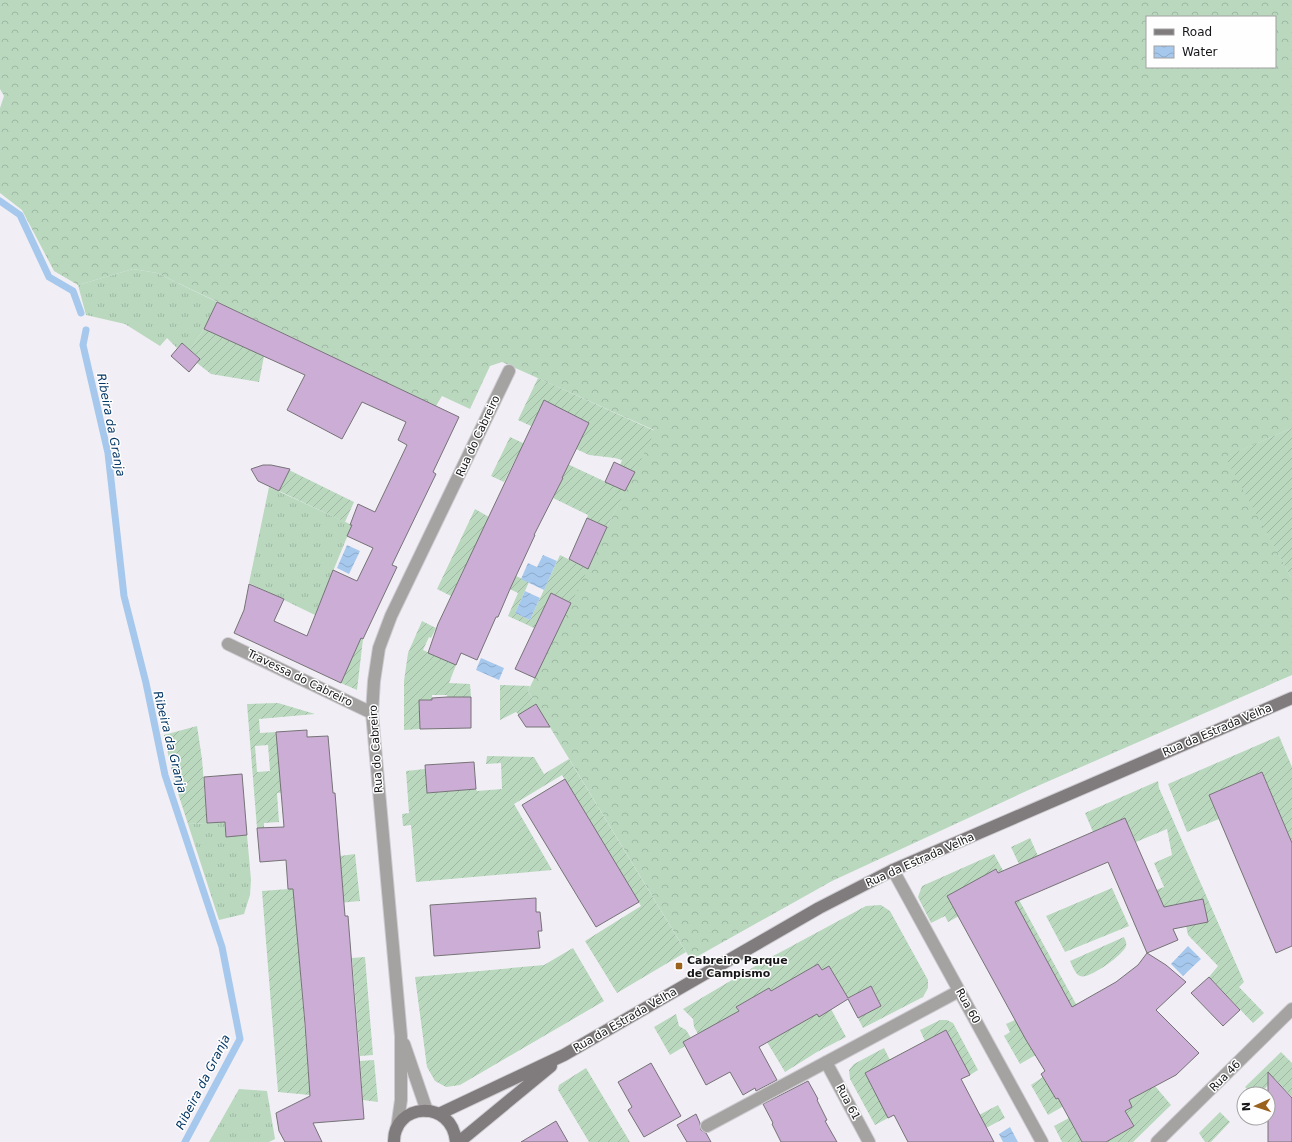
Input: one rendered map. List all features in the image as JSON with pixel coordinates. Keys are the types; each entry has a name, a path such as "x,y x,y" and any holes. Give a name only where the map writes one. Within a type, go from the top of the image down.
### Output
{"street":[{"name":"Rua do Cabreiro","path":"402,1036 372,713 379,648 391,616 508,371"},
{"name":"Travessa do Cabreiro","path":"228,644 372,713"},
{"name":"Rua da Estrada Velha","path":"393,1137 402,1120 410,1115 418,1111 433,1112 564,1055 819,908 893,870 1292,698"},
{"name":"Rua 60","path":"893,870 1042,1142"},
{"path":"707,1126 959,991"},
{"name":"Rua 46","path":"1157,1142 1292,1009"},
{"path":"402,1036 433,1112 447,1119 452,1126 458,1142"},
{"path":"393,1137 401,1100 402,1036"},
{"name":"Rua da Estrada Velha","path":"458,1142 564,1055"},
{"name":"Rua 61","path":"826,1062 869,1142"}],"green space":[{"path":"0,0 1292,0 1292,428 1226,457 1292,579 1292,675 1033,788 832,881 691,960 528,691 654,430 502,362 490,366 470,409 442,396 436,406 157,273 133,269 78,285 54,271 22,210 0,193 0,108 4,96 0,89"},
{"path":"133,269 157,273 217,302 204,329 190,350 182,343 177,348 167,338 160,346 125,324 86,315 78,285"},
{"path":"204,329 264,356 259,382 211,374 197,363 200,359 190,350"},
{"path":"538,378 655,431 635,472 620,465 622,460 589,455 576,449 544,401 531,426 518,420"},
{"path":"1292,428 1292,579 1225,457"},
{"path":"510,437 625,491 607,527 587,518 588,515 553,498 563,478 517,456 504,482 491,476"},
{"path":"289,470 354,502 345,522 279,491"},
{"path":"269,487 352,525 315,615 249,583"},
{"path":"475,509 489,517 516,576 529,582 515,613 530,620 560,555 588,569 571,603 551,593 534,628 508,616 518,593 464,568 451,596 437,589"},
{"path":"422,621 436,628 431,638 429,637 423,650 456,665 449,683 470,684 471,697 455,697 448,700 447,695 432,695 432,700 419,700 420,729 404,730 404,681 408,653"},
{"path":"342,629 363,639 357,690 341,683 358,643"},
{"path":"500,685 530,686 528,691 536,704 519,715 516,712 500,720"},
{"path":"278,703 315,714 259,719 260,733 276,732 277,740 304,791 277,793 279,822 264,823 264,828 257,828 247,704","holes":["268,745 270,771 257,772 255,746"]},
{"path":"197,726 202,759 207,823 188,824 174,781 164,735"},
{"path":"1279,736 1292,767 1292,843 1262,772 1209,795 1219,819 1187,832 1168,784"},
{"path":"487,756 534,757 544,774 569,759 686,952 617,993 585,941 641,906 562,775 514,804 552,870 416,882 411,825 403,826 402,814 409,813 406,771 425,769 427,793 476,789 477,791 502,789 501,763 486,764"},
{"path":"1158,781 1159,788 1244,982 1239,987 1264,1013 1253,1023 1209,977 1218,966 1188,935 1182,906 1166,914 1156,890 1164,887 1154,863 1172,855 1167,829 1136,842 1125,818 1093,832 1085,813","holes":["1203,899 1207,922 1189,926 1185,903"]},
{"path":"225,822 226,837 247,835 251,880 250,895 244,914 219,920 188,824"},
{"path":"1030,838 1038,856 1019,864 1011,847"},
{"path":"355,854 360,901 295,907 310,1095 278,1092 262,891 342,885 340,856"},
{"path":"994,854 1076,1004 1081,1002 1065,1038 1020,1064 1004,1036 1010,1032 1006,1024 1015,1020 1075,1013 997,869 948,896 959,916 948,922 945,916 931,923 918,897 922,886"},
{"path":"1112,888 1129,926 1065,952 1046,916"},
{"path":"881,905 890,911 928,980 928,988 923,997 863,1028 858,1018 881,1006 871,986 847,998 829,966 822,970 818,964 796,977 831,1009 846,1037 817,1052 785,1072 767,1042 792,1028 769,988 736,1007 748,1029 698,1034 694,1027 693,1019 683,1009 764,961 866,906"},
{"path":"1124,937 1126,946 1124,950 1106,966 1091,974 1084,976 1078,975 1070,961"},
{"path":"573,948 604,1001 460,1085 446,1087 435,1081 427,1067 415,977 544,965"},
{"path":"365,957 373,1055 360,1056 352,958"},
{"path":"676,1014 679,1026 686,1030 691,1038 683,1042 685,1046 670,1055 654,1027"},
{"path":"940,1020 947,1020 953,1023 978,1070 970,1075 946,1030 925,1041 920,1030"},
{"path":"884,1048 890,1060 865,1073 888,1118 875,1125 850,1079 849,1070 854,1064"},
{"path":"1281,1052 1292,1063 1292,1097 1275,1079 1268,1086 1246,1086"},
{"path":"374,1060 378,1102 363,1100 360,1061"},
{"path":"586,1068 630,1142 589,1142 558,1090 559,1085"},
{"path":"1107,1069 1125,1071 1048,1115 1031,1085 1043,1077 1056,1099"},
{"path":"1155,1086 1171,1105 1133,1142 1106,1142 1134,1126 1125,1111 1132,1107 1129,1100"},
{"path":"239,1089 267,1091 275,1139 269,1142 209,1142"},
{"path":"998,1105 1005,1118 967,1138 960,1125"},
{"path":"1220,1112 1230,1122 1211,1142 1205,1142 1199,1133"},
{"path":"1069,1118 1082,1142 1062,1142 1054,1126"}],"water":[{"path":"347,545 360,551 349,574 337,568"},
{"path":"543,555 557,561 544,590 521,579 528,563 537,567"},
{"path":"525,591 540,598 530,620 515,613"},
{"path":"481,658 504,668 499,680 476,670"},
{"path":"1188,946 1201,959 1183,976 1171,964"},
{"path":"1010,1127 1018,1142 1003,1142 999,1134"}],"building":[{"path":"217,302 459,417 433,472 436,474 392,565 397,567 363,639 361,638 341,683 234,633 244,610 249,584 284,599 274,621 307,636 333,570 357,581 373,548 347,536 352,525 350,525 358,504 375,512 407,445 398,440 406,422 362,402 342,439 287,410 305,375 204,329"},
{"path":"182,343 200,359 189,372 171,356"},
{"path":"544,400 589,423 534,535 498,617 496,617 477,660 461,653 456,665 428,653 438,624"},
{"path":"614,462 635,472 625,491 605,482"},
{"path":"263,465 290,469 279,491 258,481 251,469"},
{"path":"587,518 607,527 588,569 569,559"},
{"path":"551,593 571,603 535,678 515,669"},
{"path":"471,697 471,728 420,729 419,700 432,700 432,698"},
{"path":"536,704 550,727 526,727 518,715"},
{"path":"307,730 307,737 328,736 333,793 335,793 345,916 348,916 364,1119 313,1123 322,1142 285,1142 279,1131 276,1113 310,1096 293,889 288,889 286,860 260,862 257,828 284,827 276,732"},
{"path":"474,762 476,789 427,793 425,765"},
{"path":"1262,772 1292,843 1292,946 1276,953 1209,795"},
{"path":"242,774 247,835 226,837 225,822 207,823 204,777"},
{"path":"565,779 639,902 596,927 522,805"},
{"path":"1125,818 1164,907 1203,899 1208,922 1173,929 1178,940 1147,953 1166,965 1186,982 1156,1010 1199,1053 1176,1075 1129,1100 1132,1107 1125,1111 1134,1126 1106,1142 1082,1142 1058,1098 1056,1099 1041,1074 1045,1071 1026,1040 947,896 996,869 998,873","holes":["1108,862 1147,953 1138,965 1116,982 1072,1007 1015,902"]},
{"path":"536,898 536,912 540,912 542,931 538,931 540,948 434,956 430,905"},
{"path":"818,964 822,970 829,966 848,998 871,986 881,1006 858,1018 848,999 819,1017 817,1014 759,1047 777,1080 756,1091 755,1088 743,1095 730,1072 706,1085 683,1042 739,1011 736,1007 769,988 771,991"},
{"path":"1209,977 1240,1010 1223,1026 1191,993"},
{"path":"946,1030 970,1075 961,1079 994,1142 908,1142 894,1115 888,1118 865,1073"},
{"path":"651,1063 681,1116 644,1137 628,1110 632,1107 618,1082"},
{"path":"1268,1072 1292,1098 1292,1142 1268,1142 1268,1126 1276,1126 1276,1086 1268,1086"},
{"path":"808,1081 827,1120 825,1121 837,1142 781,1142 772,1124 773,1123 763,1104"},
{"path":"696,1114 701,1130 706,1133 711,1142 687,1142 677,1125"},
{"path":"556,1121 568,1142 521,1142"}],"waterway":[{"name":"Ribeira da Granja","path":"0,201 20,215 49,277 73,291 81,313"},
{"name":"Ribeira da Granja","path":"86,330 83,345 108,453 124,596 146,683 165,775 222,947 240,1039 185,1142"}],"place":[{"name":"Cabreiro Parque de Campismo","path":"679,966"}]}
